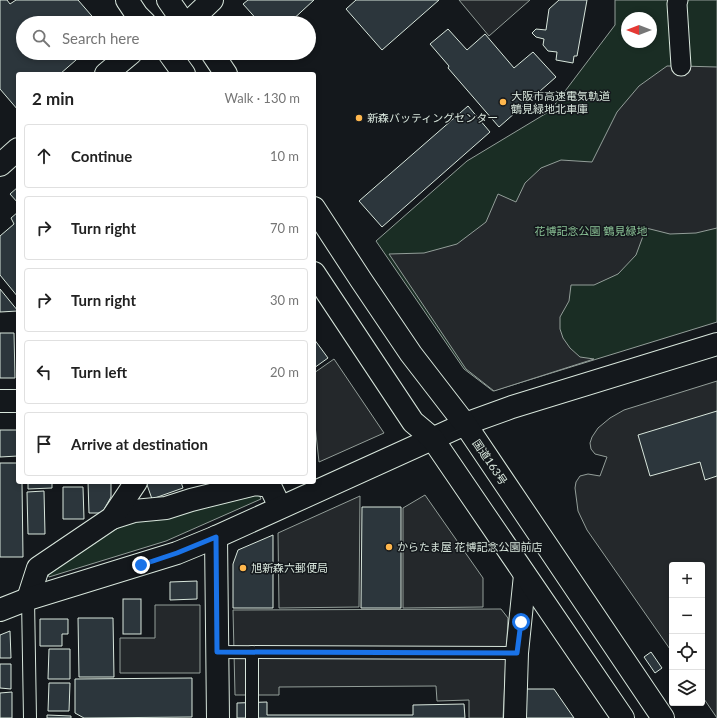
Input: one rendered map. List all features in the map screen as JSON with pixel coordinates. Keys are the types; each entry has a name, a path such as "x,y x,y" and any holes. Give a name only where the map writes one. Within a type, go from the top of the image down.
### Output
{"main road":[{"path":"127,0 137,16"},
{"path":"168,0 179,16"},
{"path":"195,16 212,0"},
{"path":"108,72 123,60"},
{"path":"174,60 183,72"},
{"path":"217,60 225,72"},
{"path":"0,165 16,151"},
{"name":"国道163号","path":"316,211 411,354 465,424 663,718"},
{"path":"317,286 413,422 432,438 623,718"},
{"path":"0,610 28,599 177,553 216,537 465,424 512,407 717,344"},
{"path":"0,401 16,401"},
{"path":"112,518 135,484"},
{"path":"28,599 38,568 112,518 134,510 166,508 191,500 256,484 270,486 280,508"},
{"path":"216,537 218,718"},
{"path":"515,718 517,653 525,575"}],"street":[{"path":"678,0 681,66"}],"lane":[{"path":"28,599 30,718"},
{"path":"217,652 517,653"},
{"path":"252,652 252,718"}],"green space":[{"name":"花博記念公園 鶴見緑地","path":"615,0 717,0 717,322 493,391 464,369 376,241 467,161 550,111 615,25"},
{"path":"258,492 261,499 166,541 49,577 47,572 130,517"}],"shaded area":[{"path":"459,0 530,0 489,36"},
{"path":"667,66 717,67 717,228 696,233 670,234 646,228 636,255 618,274 594,285 571,285 569,301 560,317 560,329 563,338 570,348 580,357 594,359 494,391 466,369 389,254 424,253 457,244 486,222 498,194 516,202 525,183 541,168 561,160 592,162 617,112 639,86"},
{"path":"334,359 384,433 319,462 316,434 316,372"},
{"path":"717,381 717,718 705,700 705,562 669,562 669,648 587,530 578,511 575,488 576,482 580,476 588,474 600,476 607,457 595,454 591,449 590,443 592,437 598,428 610,418 624,410"},
{"path":"425,495 483,578 483,607 403,608 403,508"},
{"path":"360,496 359,607 279,608 278,533"},
{"path":"155,605 200,605 200,673 120,673 120,638 155,638"},
{"path":"501,609 508,618 503,718 469,718 469,700 437,701 436,686 279,687 279,695 235,695 233,610"}],"building":[{"path":"0,0 7,0 10,4 16,0 78,0 92,16 16,16 16,60 76,60 62,72 16,72 16,108 0,89"},
{"path":"248,0 314,0 297,16 254,16 243,4"},
{"path":"356,0 439,0 382,50 346,9"},
{"path":"559,0 587,0 577,56 574,56 573,63 556,60 557,52 548,51 543,45 544,39 536,37 532,33 536,29 546,30 549,9"},
{"name":"大阪市高速電気軌道 鶴見緑地北車庫","path":"448,29 467,50 485,34 514,68 533,52 556,77 499,127 448,68 449,66 430,44"},
{"path":"468,106 490,132 382,227 359,201"},
{"path":"16,189 16,201 10,194"},
{"path":"16,214 16,295 0,275 0,236 14,224 11,218"},
{"path":"0,289 16,309 16,311 0,312"},
{"path":"0,333 14,333 15,378 0,378"},
{"path":"316,342 328,358 316,367"},
{"path":"717,411 717,476 705,480 700,462 650,476 638,435"},
{"path":"0,430 16,430 16,456 0,457"},
{"path":"0,463 16,463 16,484 22,484 23,557 0,557"},
{"path":"28,484 52,484 52,488 28,489"},
{"path":"88,484 111,484 111,497 102,513 89,513"},
{"path":"147,484 182,484 183,488 152,499"},
{"path":"63,487 83,487 84,519 63,519"},
{"path":"44,491 45,534 28,534 27,492"},
{"path":"362,507 401,507 401,608 361,608"},
{"path":"273,535 273,608 233,608 233,564 238,550"},
{"path":"197,581 197,599 170,600 170,582"},
{"path":"123,599 141,599 141,634 123,634"},
{"path":"78,618 113,618 114,677 79,677"},
{"path":"40,619 68,619 68,634 62,634 62,646 40,646"},
{"path":"10,631 11,658 0,658 0,635"},
{"path":"49,649 70,649 70,679 48,679"},
{"path":"651,652 662,668 655,673 644,657"},
{"path":"0,664 11,664 11,689 0,688"},
{"path":"192,678 192,717 84,718 75,713 75,679"},
{"path":"49,683 70,683 69,711 48,711"},
{"path":"526,689 554,689 574,718 526,718"},
{"path":"12,692 12,718 0,718 0,693"},
{"path":"267,702 267,715 413,715 413,705 464,704 465,718 237,718 237,703"},
{"path":"47,715 71,716 71,718 47,718"}],"place":[{"name":"大阪市高速電気軌道 鶴見緑地北車庫","path":"503,102"},
{"name":"新森バッティングセンター","path":"359,118"},
{"name":"からたま屋 花博記念公園前店","path":"389,547"},
{"name":"旭新森六郵便局","path":"243,568"}],"route":[{"path":"141,565 177,553 216,537 217,652 517,653 521,622"}]}
